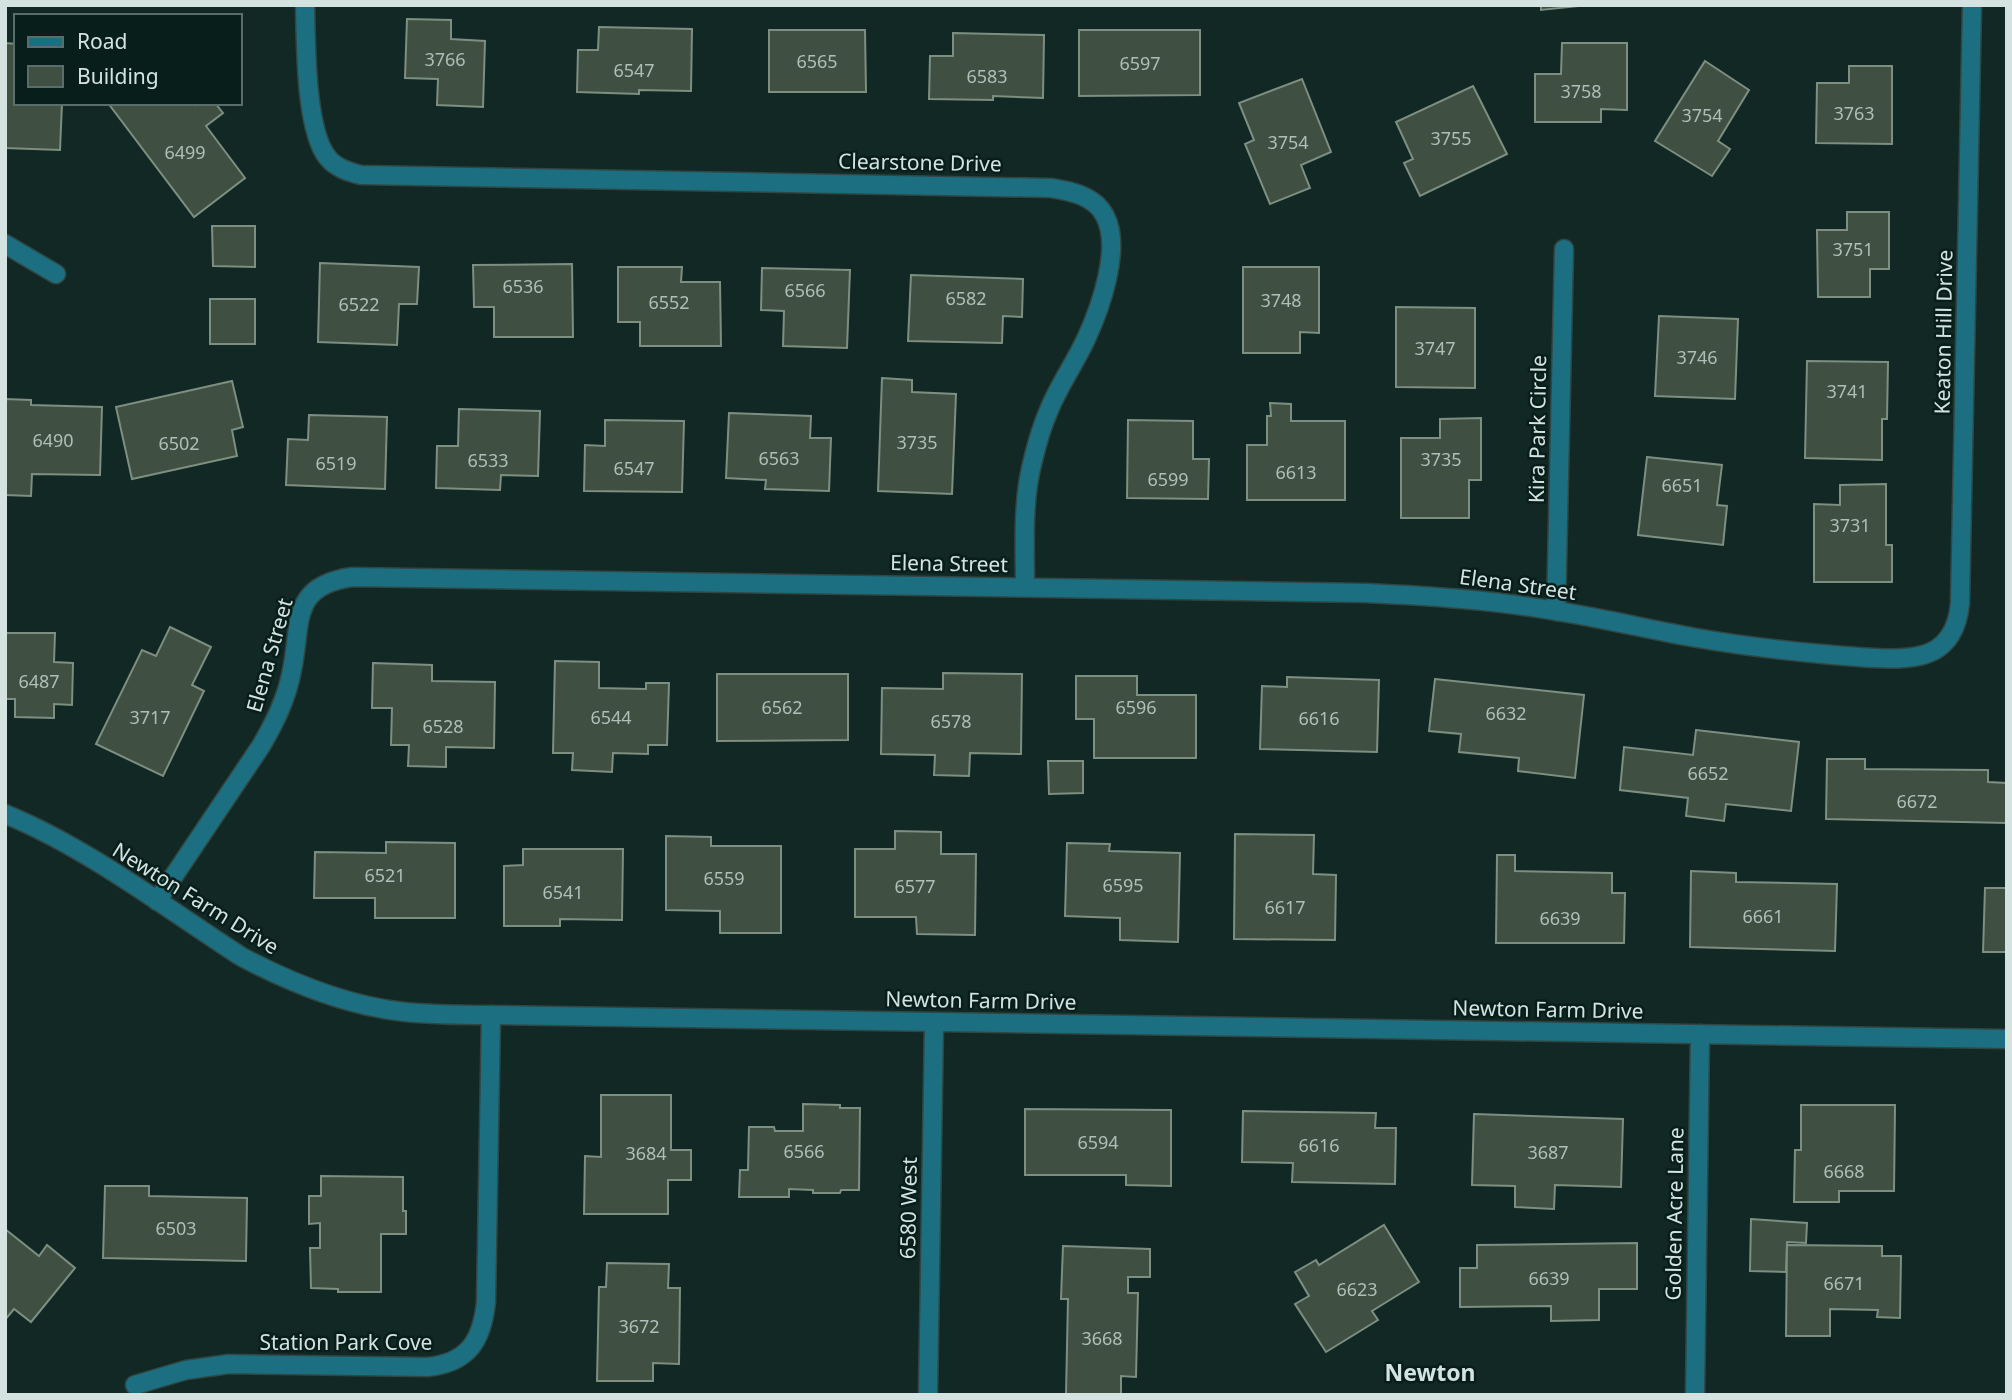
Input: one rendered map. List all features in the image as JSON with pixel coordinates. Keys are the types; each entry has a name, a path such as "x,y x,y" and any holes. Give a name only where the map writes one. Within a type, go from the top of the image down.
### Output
{"street":[{"name":"Clearstone Drive","path":"305,5 308,71 317,138 329,160 349,172 374,176 1051,187 1083,195 1096,205 1105,216 1110,233 1110,265 1086,340 1049,410 1032,462 1026,514 1025,587"},
{"name":"Keaton Hill Drive","path":"1936,650 1954,631 1959,618 1960,603 1972,5"},
{"path":"5,244 56,274"},
{"name":"Kira Park Circle","path":"1556,611 1564,249"},
{"name":"Elena Street","path":"157,901 273,726 292,671 302,610 307,598 326,582 352,577 1380,593 1476,600 1556,611 1782,651 1898,658 1924,655 1936,650"},
{"name":"Newton Farm Drive","path":"5,814 69,844 242,957 271,973 303,987 369,1006 402,1012 2007,1039"},
{"name":"Station Park Cove","path":"135,1385 186,1370 229,1364 427,1367 458,1359 470,1349 479,1335 486,1302 491,1015"},
{"name":"6580 West","path":"928,1395 934,1023"},
{"name":"Golden Acre Lane","path":"1695,1395 1700,1034"}],"building":[{"path":"1541,5 1588,5 1541,10"},
{"path":"407,19 451,20 451,39 485,41 483,107 437,105 438,79 405,78"},
{"path":"599,27 692,29 691,91 639,90 639,94 577,92 578,50 598,50"},
{"path":"769,30 865,30 866,92 769,92"},
{"path":"1079,30 1200,30 1200,95 1079,96"},
{"path":"953,33 1044,35 1043,98 993,96 993,100 929,99 930,56 953,56"},
{"path":"5,43 14,44 14,105 62,105 60,150 5,148"},
{"path":"1562,43 1627,43 1627,110 1601,109 1601,122 1535,122 1535,74 1561,74"},
{"path":"1705,61 1749,90 1718,141 1730,149 1712,176 1655,141"},
{"path":"1849,66 1892,66 1892,144 1816,143 1817,83 1849,83"},
{"path":"1302,79 1331,152 1301,165 1310,188 1270,204 1245,144 1254,140 1239,103"},
{"path":"1473,86 1507,154 1420,196 1404,163 1413,159 1396,122"},
{"path":"110,105 217,105 223,113 206,126 245,178 194,217"},
{"path":"1847,212 1889,212 1889,269 1870,269 1870,297 1818,297 1817,230 1847,230"},
{"path":"212,226 255,226 255,267 213,266"},
{"path":"320,263 419,267 417,304 399,304 397,345 318,342"},
{"path":"572,264 573,337 494,337 494,307 474,307 473,265"},
{"path":"618,267 682,267 681,282 720,282 721,346 640,346 640,322 618,322"},
{"path":"1243,267 1319,267 1319,333 1300,332 1300,353 1243,353"},
{"path":"762,268 850,270 847,348 783,346 784,311 761,310"},
{"path":"911,275 1023,279 1022,317 1003,316 1002,343 908,341"},
{"path":"210,299 255,299 255,344 210,344"},
{"path":"1396,307 1475,308 1475,388 1396,387"},
{"path":"1659,316 1738,319 1735,399 1655,396"},
{"path":"1807,361 1888,362 1887,419 1882,419 1882,460 1805,458"},
{"path":"882,378 912,380 912,392 956,394 952,494 878,491"},
{"path":"232,381 243,427 232,430 237,456 132,479 116,407"},
{"path":"5,399 31,400 31,405 102,407 100,475 32,474 31,496 5,495"},
{"path":"1270,403 1291,404 1291,421 1345,421 1345,500 1247,500 1247,445 1267,445"},
{"path":"459,409 540,411 538,476 501,475 500,490 436,488 437,446 458,446"},
{"path":"729,413 811,416 810,438 831,438 829,491 765,489 766,480 726,478"},
{"path":"309,415 387,417 385,489 286,485 288,439 308,440"},
{"path":"1481,418 1481,480 1469,480 1469,518 1401,518 1401,438 1440,438 1440,419"},
{"path":"605,420 684,421 682,492 584,491 585,445 605,446"},
{"path":"1128,420 1193,421 1193,459 1209,459 1208,499 1127,498"},
{"path":"1647,457 1722,465 1717,505 1727,506 1723,545 1638,535"},
{"path":"1886,484 1886,545 1892,545 1892,582 1814,582 1814,504 1840,505 1840,485"},
{"path":"170,627 211,647 192,685 204,691 163,776 96,744 142,650 156,656"},
{"path":"5,633 55,633 54,662 73,663 72,705 54,704 54,718 15,717 15,699 5,699"},
{"path":"555,661 599,662 599,688 646,689 646,683 669,683 667,745 648,745 648,754 613,753 612,772 572,770 573,753 553,753"},
{"path":"373,663 432,665 432,681 495,682 494,748 446,747 446,767 408,766 409,745 391,745 392,708 372,708"},
{"path":"943,673 1022,674 1021,754 970,753 969,776 934,775 935,755 881,754 882,688 943,689"},
{"path":"717,674 848,674 848,740 717,741"},
{"path":"1076,676 1137,676 1137,695 1196,695 1196,758 1094,758 1094,719 1076,719"},
{"path":"1287,677 1379,680 1377,752 1260,749 1262,686 1287,687"},
{"path":"1435,679 1584,695 1575,778 1518,771 1519,758 1459,752 1461,734 1429,731"},
{"path":"1696,730 1799,742 1791,811 1726,804 1724,821 1686,816 1688,798 1620,790 1624,747 1693,755"},
{"path":"1827,759 1865,759 1865,769 1988,770 1988,782 2007,783 2007,823 1826,819"},
{"path":"1048,761 1083,761 1083,793 1049,794"},
{"path":"895,831 941,832 941,854 976,854 975,935 917,934 916,917 855,917 855,849 895,849"},
{"path":"1235,834 1314,835 1313,874 1336,875 1335,940 1234,939"},
{"path":"666,836 711,837 711,846 781,846 781,933 720,933 720,911 666,910"},
{"path":"386,842 455,843 455,918 375,918 375,898 314,898 315,852 386,853"},
{"path":"1067,843 1110,844 1109,851 1180,853 1178,942 1120,940 1120,918 1065,916"},
{"path":"523,849 623,849 622,920 560,919 560,926 504,926 504,866 523,865"},
{"path":"1497,855 1515,855 1515,871 1612,873 1612,893 1625,893 1624,943 1496,943"},
{"path":"1691,871 1736,873 1736,882 1837,884 1835,951 1690,947"},
{"path":"1985,888 2007,888 2007,952 1983,952"},
{"path":"601,1095 671,1095 671,1150 691,1150 691,1180 668,1180 668,1214 584,1214 585,1156 601,1157"},
{"path":"803,1104 860,1108 859,1190 813,1193 813,1190 789,1189 789,1197 739,1197 740,1170 748,1170 749,1127 803,1131"},
{"path":"1801,1105 1895,1105 1894,1191 1839,1191 1839,1202 1794,1202 1795,1150 1801,1150"},
{"path":"1025,1109 1171,1110 1171,1186 1126,1185 1126,1175 1025,1175"},
{"path":"1243,1111 1376,1113 1375,1128 1396,1128 1395,1184 1292,1182 1293,1163 1242,1162"},
{"path":"1474,1114 1623,1119 1621,1187 1555,1185 1554,1209 1515,1207 1515,1186 1472,1185"},
{"path":"321,1176 403,1177 406,1234 381,1234 381,1292 338,1292 338,1289 311,1288 310,1248 320,1248 320,1223 309,1224 309,1196 321,1196"},
{"path":"105,1186 149,1186 149,1196 247,1198 246,1261 103,1258"},
{"path":"1751,1219 1807,1223 1806,1243 1787,1242 1786,1272 1750,1271"},
{"path":"1384,1225 1419,1282 1372,1311 1378,1320 1326,1352 1295,1304 1309,1296 1295,1272 1316,1260 1319,1265"},
{"path":"5,1229 39,1256 47,1245 75,1268 31,1322 14,1309 5,1320"},
{"path":"1637,1243 1637,1289 1599,1289 1599,1320 1551,1321 1551,1306 1460,1307 1460,1268 1477,1268 1477,1245"},
{"path":"1787,1245 1882,1246 1882,1256 1901,1256 1900,1318 1877,1317 1878,1310 1830,1309 1830,1336 1786,1336"},
{"path":"1063,1246 1150,1249 1150,1277 1128,1277 1128,1293 1138,1293 1136,1377 1121,1376 1121,1395 1066,1395 1068,1299 1061,1299"},
{"path":"607,1263 669,1264 668,1288 680,1288 679,1364 653,1363 653,1381 597,1381 599,1287 606,1287"}],"district":[{"name":"Newton","path":"1430,1372"}]}
